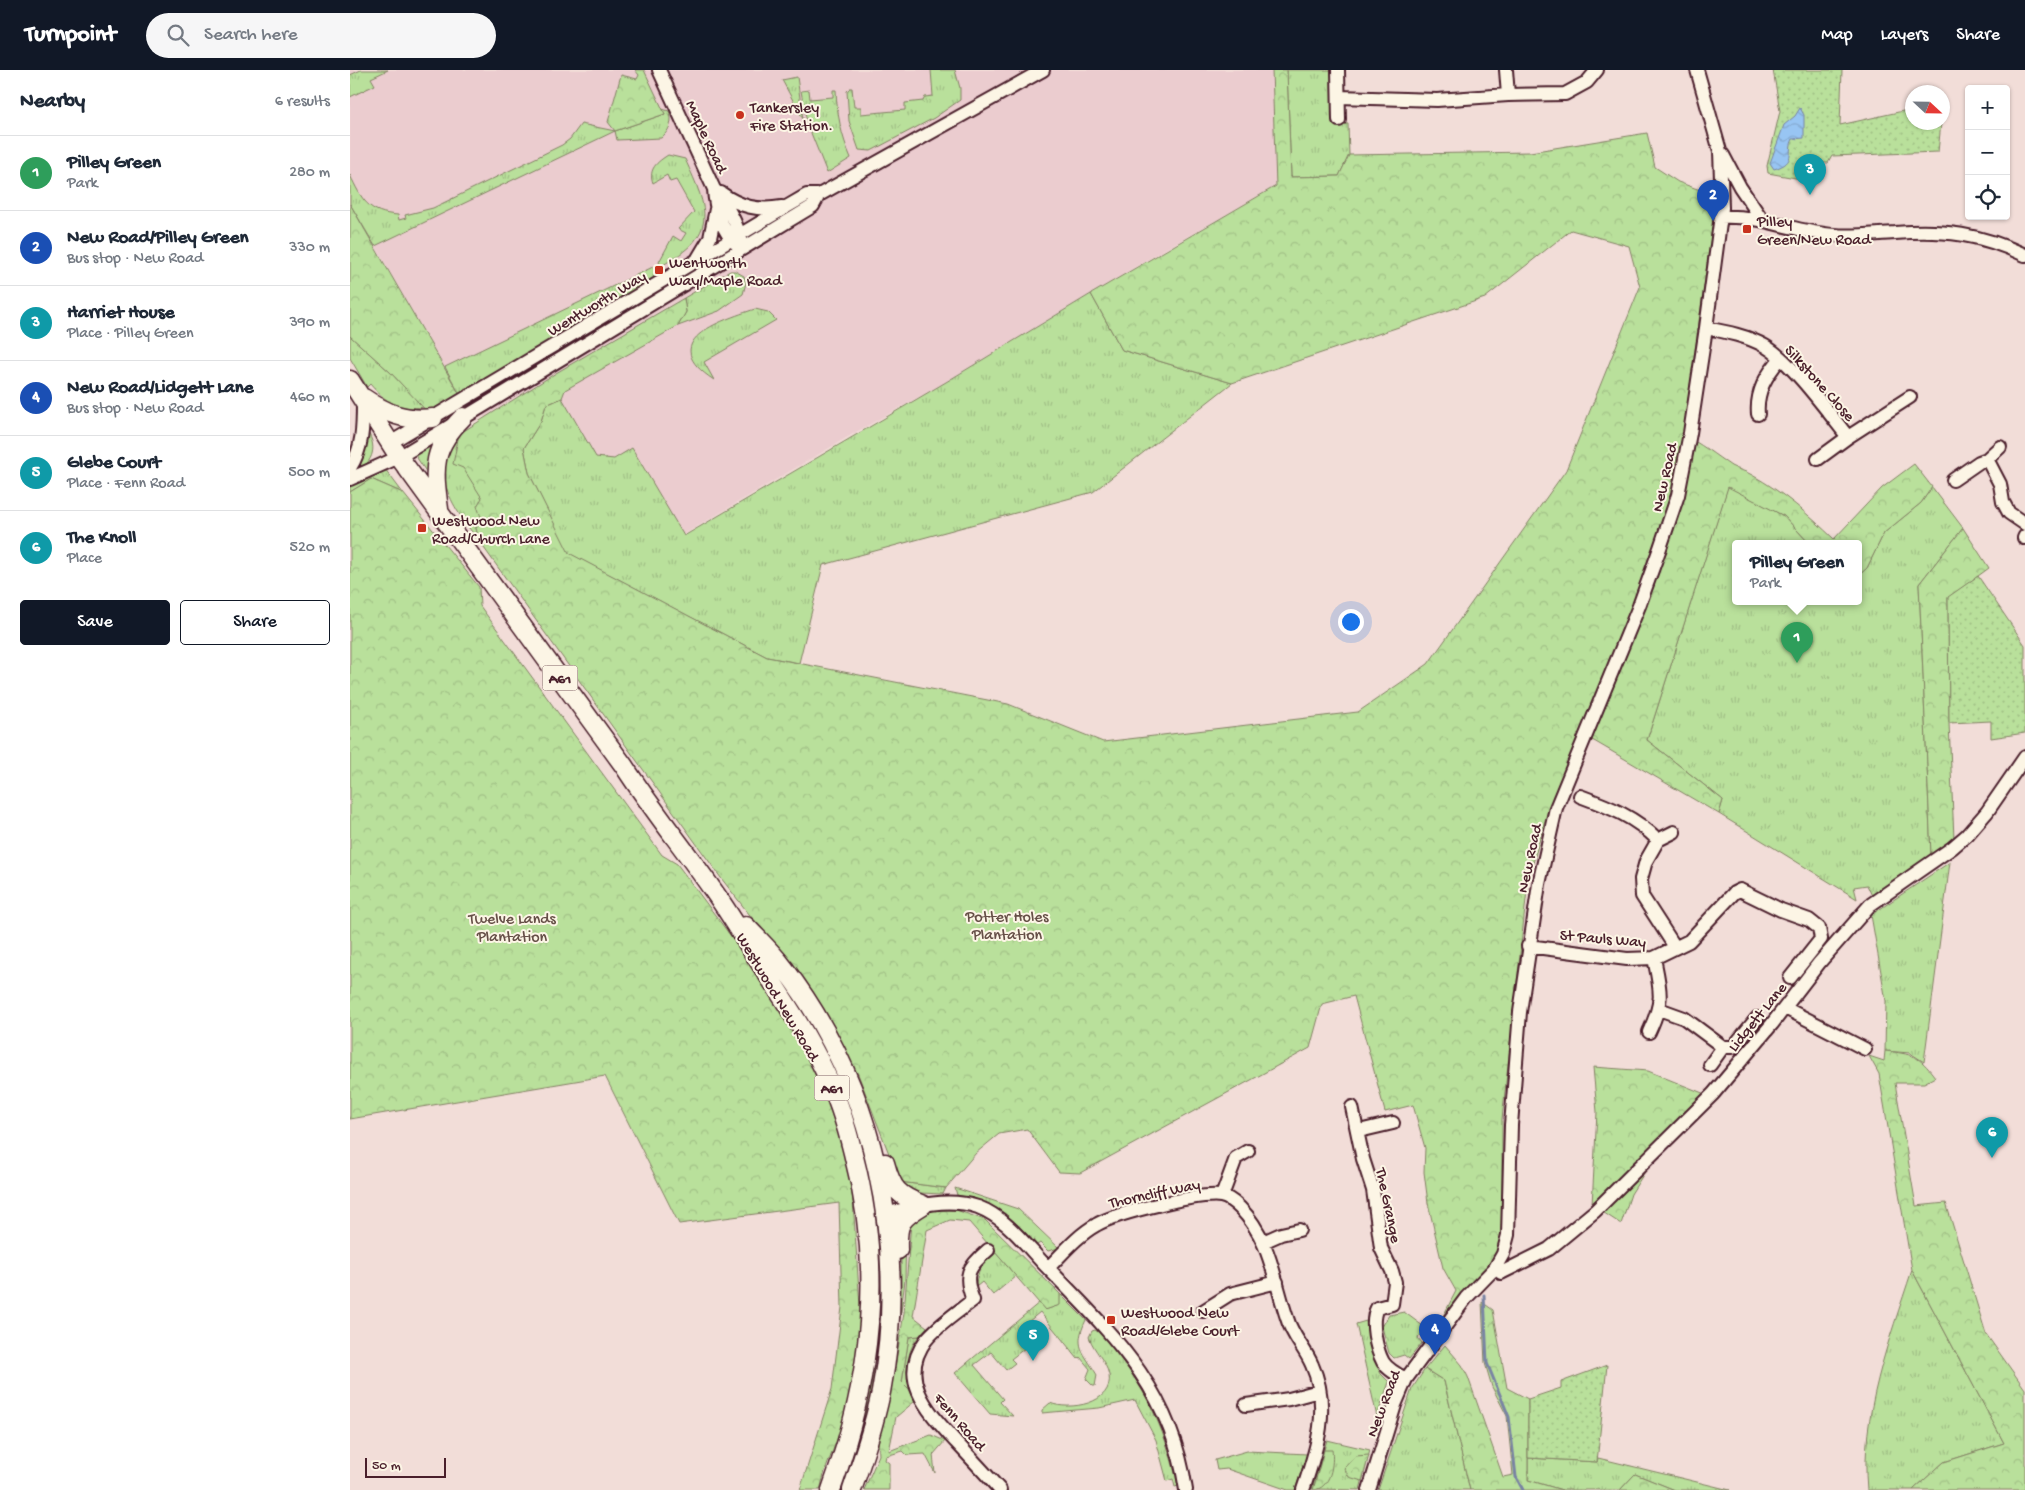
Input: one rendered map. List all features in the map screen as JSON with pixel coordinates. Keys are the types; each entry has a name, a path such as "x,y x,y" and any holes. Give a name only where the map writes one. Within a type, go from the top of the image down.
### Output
{"highway":[{"name":"Westwood New Road","path":"350,380 395,450 439,513 712,888 800,1025 824,1070 847,1129 865,1204 871,1256 870,1317 861,1389 849,1438 831,1490"},
{"path":"361,399 398,417 420,420 433,418"},
{"path":"439,513 434,474 438,451 448,432 463,417"},
{"name":"Westwood New Road","path":"712,888 784,967 806,1000 846,1070 872,1147 886,1214 890,1264 890,1312 880,1397 852,1490"},
{"path":"861,1114 878,1136 889,1178 898,1194 923,1205"},
{"path":"865,1204 875,1211 886,1214"},
{"path":"890,1312 899,1276 898,1235 900,1223 905,1216 923,1205"},
{"path":"870,1317 880,1294 877,1222 886,1214"}],"street":[{"name":"Maple Road","path":"660,70 714,189 724,200 735,237"},
{"name":"Wentworth Way","path":"395,450 433,418 735,237 807,195 819,195 1043,70"},
{"path":"1338,70 1339,120"},
{"path":"1506,70 1508,95"},
{"path":"1339,97 1437,100 1508,95 1564,94 1587,82 1597,70"},
{"path":"1697,70 1720,151 1740,187 1761,218"},
{"name":"New Road","path":"1369,1490 1395,1405 1406,1379 1466,1298 1495,1268 1503,1254 1508,1235 1511,1125 1520,1012 1528,946 1542,864 1556,808 1639,606 1678,495 1706,328 1721,217 1720,151"},
{"name":"Maple Road","path":"714,189 716,209 742,250"},
{"path":"714,189 738,204 749,208 761,209 788,206"},
{"name":"Wentworth Way","path":"395,450 463,417 742,250 813,206 819,195"},
{"path":"696,262 710,238 716,209"},
{"path":"1721,217 1761,218 1812,233 1835,236 1940,232 1976,236 1996,242 2025,255"},
{"name":"Silkstone Close","path":"1706,328 1745,337 1766,347 1781,358 1848,437 1818,459"},
{"path":"1758,414 1757,402 1761,386 1781,358"},
{"path":"1848,437 1910,397"},
{"path":"350,468 356,459 362,440 361,399"},
{"path":"1952,480 1987,459 2000,447"},
{"path":"350,479 395,450"},
{"path":"1987,459 1997,476 2003,502 2009,513 2025,524"},
{"name":"Lidgett Lane","path":"1495,1268 1500,1273 1541,1254 1595,1211 1713,1094 1819,964 1870,905 1952,848 1967,835 1987,812 2025,757"},
{"path":"1580,796 1616,809 1642,824 1658,840"},
{"path":"1674,832 1658,840 1646,861 1641,879 1642,896 1675,947"},
{"name":"St Pauls Way","path":"1528,946 1627,959 1654,958 1689,941 1734,892 1740,890 1781,910 1809,920 1819,928 1821,939 1790,978"},
{"path":"1649,1032 1659,1009 1661,988 1654,958"},
{"path":"1784,1008 1865,1049"},
{"path":"1659,1009 1684,1018 1723,1047 1733,1047 1757,1018"},
{"path":"1710,1065 1723,1047"},
{"name":"The Grange","path":"1352,1107 1363,1159 1373,1190 1381,1248 1395,1282 1392,1304 1377,1308 1373,1316 1373,1325 1383,1362 1389,1369 1406,1379"},
{"path":"1358,1131 1393,1123"},
{"path":"1222,1196 1236,1158 1248,1151"},
{"name":"Thorncliff Way","path":"1048,1268 1084,1234 1104,1220 1134,1210 1222,1196 1236,1204 1246,1215 1263,1242 1290,1328 1312,1364 1319,1391 1322,1412 1321,1433 1303,1490"},
{"path":"886,1214 923,1205 958,1202 987,1211 1003,1222 1110,1332 1151,1387 1175,1442 1186,1490"},
{"path":"1263,1242 1281,1234 1299,1230"},
{"name":"Fenn Road","path":"988,1250 970,1269 968,1285 977,1304 927,1338 918,1354 915,1379 917,1390 926,1408 1000,1490"},
{"path":"1203,1311 1230,1294 1276,1282"},
{"path":"1246,1404 1289,1399 1319,1391"}],"shaded area":[{"path":"350,70 1272,70 1276,186 1157,254 946,382 858,431 614,576 499,430 441,378 384,261 350,204"}],"green space":[{"path":"361,70 388,70 371,78 375,85 350,97 350,75"},
{"path":"635,70 644,70 665,114 615,131 608,122 621,75 637,79 639,75"},
{"path":"931,70 955,70 960,88 960,100 934,118 871,151 859,150 849,121 847,91 852,88 854,107 861,107 861,114 905,110 905,103 923,101 925,97 933,96"},
{"name":"Potter Holes Plantation","path":"1272,70 1287,70 1291,177 1339,176 1349,155 1530,152 1647,133 1655,167 1678,182 1714,195 1712,229 1683,435 1731,466 1750,474 1785,496 1834,539 1882,488 1914,464 1932,487 1921,503 1884,533 1867,568 1862,572 1862,540 1806,540 1784,516 1728,487 1647,740 1723,800 1719,814 1594,741 1579,737 1549,806 1528,881 1502,1119 1502,1231 1497,1252 1489,1266 1463,1293 1440,1322 1456,1291 1443,1268 1428,1203 1424,1172 1425,1148 1413,1105 1385,1112 1354,996 1322,1004 1310,1048 1080,1173 1059,1172 1027,1129 999,1134 976,1153 946,1188 900,1182 858,1074 795,973 721,878 479,541 476,528 481,517 477,506 482,498 463,468 453,464 459,434 556,373 684,298 686,312 678,326 565,390 562,398 546,405 541,421 524,448 529,473 569,553 767,657 1008,704 1103,742 1358,712 1428,664 1566,470 1640,287 1629,246 1571,230 1485,298 1232,383 1122,350 1091,294 1276,186"},
{"path":"1287,70 1332,70 1332,123 1348,124 1349,155 1339,176 1291,177"},
{"path":"1773,70 1842,70 1840,125 1905,111 1905,130 1940,130 1938,152 1832,156 1828,163 1805,163 1801,179 1768,173 1767,166 1780,111"},
{"path":"797,77 803,119 782,80"},
{"path":"809,90 810,99 833,97 833,90 836,90 840,124 851,158 827,173 807,123 801,91"},
{"path":"662,109 669,111 670,126 661,138 617,140 615,131 665,114"},
{"path":"581,124 615,131 375,246 350,204 350,175 358,192 367,204 388,214 398,215 399,220 406,218 405,215 433,208 562,145 570,139"},
{"path":"668,155 685,159 700,193 704,220 700,232 693,243 661,266 659,262 673,236 681,241 686,233 678,229 694,212 676,180 670,182 667,175 653,183 652,174 654,166"},
{"path":"350,204 460,395 433,418 390,372 350,336"},
{"path":"723,253 724,255 408,443"},
{"path":"657,265 658,276 460,395 445,367"},
{"path":"730,271 735,271 744,276 746,283 743,294 719,311 678,326 686,312 684,298"},
{"path":"1091,294 1122,350 1232,383 1093,492 823,565 799,663 767,657 568,553 529,473 524,448 541,421 546,405 562,398 596,457 614,459 632,448 684,536 946,382"},
{"path":"755,309 768,312 776,320 704,362 714,380 697,367 690,355 692,344 699,335 725,320"},
{"path":"350,336 390,372 424,407 408,408 394,404 381,396 370,384 367,387 350,358"},
{"path":"369,434 373,447 370,458 363,468 352,476 360,464"},
{"path":"459,434 455,448 482,498 482,517 476,528 479,541 453,503 443,475 444,461 449,447"},
{"path":"439,440 431,479 415,455"},
{"path":"379,469 385,469 403,493 371,479 350,492 350,487"},
{"name":"Twelve Lands Plantation","path":"371,479 403,493 479,587 480,606 662,855 677,864 786,1010 843,1128 853,1201 861,1322 849,1408 825,1471 820,1490 800,1490 832,1389 842,1307 839,1203 679,1224 605,1076 350,1119 350,492"},
{"path":"1728,486 1784,516 1806,540 1732,540 1732,605 1862,605 1862,572 1867,568 1884,533 1921,503 1932,487 1963,528 1919,584 1931,855 1873,898 1867,885 1854,887 1857,899 1719,814 1723,800 1647,740"},
{"path":"1963,528 1989,568 1948,598 1949,723 1954,839 1931,855 1919,584"},
{"path":"1978,576 2025,645 2025,733 1991,738 1991,721 1949,723 1948,597"},
{"path":"1950,862 1924,1062 1910,1053 1885,1051 1886,1001 1871,915"},
{"path":"805,1014 821,1038 855,1114 876,1201 869,1192 803,1017"},
{"path":"1885,1051 1914,1057 1924,1064 1935,1077 1924,1083 1895,1083 1916,1206 1946,1203 1986,1334 2025,1389 2025,1490 1913,1490 1944,1462 2004,1443 1912,1270 1879,1074 1869,1056 1884,1061"},
{"path":"1593,1067 1648,1071 1705,1094 1653,1159 1631,1194 1621,1224 1592,1205 1597,1112"},
{"path":"900,1182 946,1188 943,1194 920,1193"},
{"path":"955,1188 1018,1209 1059,1248 1048,1251 1040,1243 1037,1245 1002,1212 983,1202 957,1195"},
{"path":"935,1210 956,1210 985,1220 1060,1294 1060,1305 1045,1310 969,1222 950,1220 927,1230 913,1316 927,1327 919,1336 909,1337 902,1382 909,1389 915,1401 896,1417 889,1451 931,1435 945,1441 933,1455 935,1473 925,1454 907,1455 903,1451 886,1456 885,1460 889,1463 889,1490 864,1490 879,1455 878,1437 896,1361 904,1313 911,1222 919,1216"},
{"path":"906,1223 905,1280 896,1351 894,1351 901,1307 901,1241"},
{"path":"996,1253 1016,1276 993,1295 982,1282 976,1287 976,1281 979,1271"},
{"path":"1912,1270 2004,1443 1944,1462 1913,1490 1867,1490 1866,1462 1872,1406 1878,1378"},
{"path":"1060,1294 1086,1320 1082,1329 1080,1343 1081,1349 1097,1375 1095,1386 1086,1379 1090,1369 1080,1357 1078,1359 1040,1312 1022,1327 1032,1339 1035,1337 1042,1346 1033,1348 1030,1344 1011,1359 1015,1363 1006,1370 991,1352 974,1365 1003,1399 1000,1402 1013,1416 990,1414 955,1373 1040,1302 1045,1310 1059,1305"},
{"path":"1482,1302 1493,1310 1507,1388 1528,1399 1528,1480 1562,1490 1470,1490 1444,1381 1425,1369 1445,1345 1462,1365 1468,1377 1503,1477 1513,1475 1507,1416 1492,1387 1485,1363"},
{"path":"1404,1312 1427,1329 1418,1338 1422,1343 1409,1359 1404,1355 1394,1358 1389,1353 1382,1327 1389,1315"},
{"path":"1366,1321 1377,1365 1381,1374 1389,1382 1377,1417 1356,1324"},
{"path":"1095,1330 1107,1340 1128,1368 1147,1399 1162,1432 1178,1486 1175,1487 1173,1479 1167,1481 1156,1440 1135,1400 1099,1408 1042,1413 1042,1410 1050,1403 1068,1406 1089,1403 1105,1393 1109,1385 1109,1375 1089,1337 1092,1331"},
{"path":"919,1336 909,1354 907,1375 909,1389 902,1383 909,1337"},
{"path":"1607,1365 1597,1462 1528,1458 1528,1399 1561,1388 1561,1382"},
{"path":"872,1367 878,1367 868,1418 844,1490 838,1490"},
{"path":"1425,1369 1444,1381 1470,1490 1378,1490 1412,1389"},
{"path":"1327,1440 1370,1450 1360,1490 1312,1489"},
{"path":"1324,1450 1332,1450 1332,1468 1324,1485 1319,1489 1313,1490"},
{"path":"1247,1451 1307,1454 1295,1490 1288,1490 1227,1469 1217,1470 1215,1460"},
{"path":"1369,1455 1362,1481 1349,1477 1344,1468 1355,1456"},
{"path":"1528,1458 1597,1462 1598,1458 1730,1490 1675,1490 1635,1474 1620,1490 1562,1490 1528,1480"},
{"path":"1635,1474 1675,1490 1620,1490"}],"water":[{"path":"1800,108 1804,115 1804,138 1793,139 1789,160 1774,169 1770,163 1784,125 1795,116"}],"waterway":[{"path":"1484,1295 1487,1363 1509,1417 1516,1477 1523,1490"}],"place":[{"name":"Tankersley Fire Station.","path":"740,115"},
{"name":"Harriet House","path":"1810,195"},
{"name":"New Road/Pilley Green","path":"1713,221"},
{"name":"Pilley Green/New Road","path":"1747,229"},
{"name":"Wentworth Way/Maple Road","path":"659,270"},
{"name":"Westwood New Road/Church Lane","path":"422,528"},
{"name":"Pilley Green","path":"1797,663"},
{"name":"The Knoll","path":"1992,1158"},
{"name":"Westwood New Road/Glebe Court","path":"1111,1320"},
{"name":"New Road/Lidgett Lane","path":"1435,1355"},
{"name":"Glebe Court","path":"1033,1361"}]}
